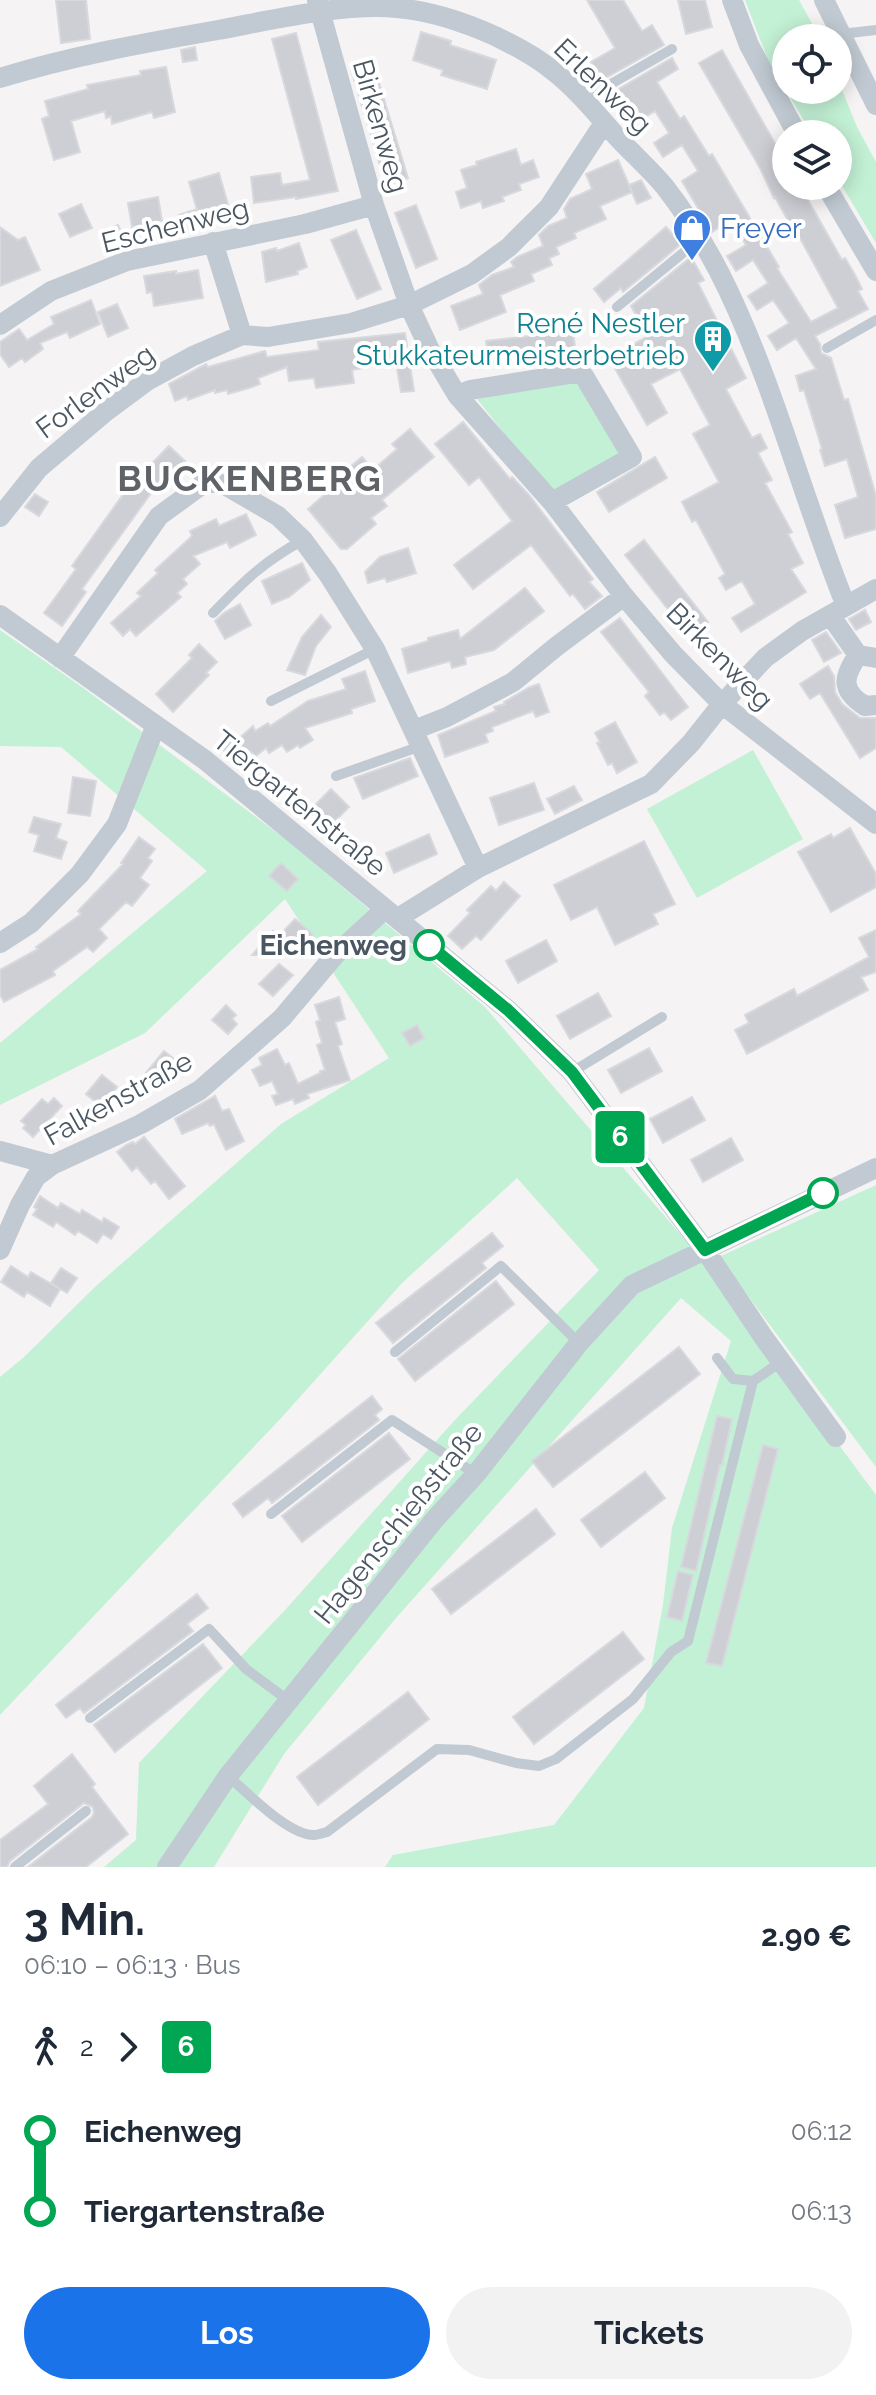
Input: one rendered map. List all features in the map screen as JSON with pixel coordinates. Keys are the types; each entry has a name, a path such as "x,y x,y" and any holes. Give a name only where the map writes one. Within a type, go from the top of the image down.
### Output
{"street":[{"path":"732,0 749,45 789,120"},
{"path":"824,0 836,24"},
{"name":"Erlenweg","path":"0,78 110,49 319,6 396,8 438,15 477,28 521,49 553,70 665,187 727,286 750,337 796,467 838,610 867,657"},
{"name":"Birkenweg","path":"319,6 374,205 409,305 429,348 457,395 552,502 673,654 722,704 876,824"},
{"path":"852,54 874,94"},
{"name":"Forlenweg","path":"0,517 39,468 104,413 147,381 193,356 242,335 268,337 351,323 409,305 472,274 509,247 549,207 604,123"},
{"path":"834,200 876,271"},
{"name":"Eschenweg","path":"0,325 51,291 127,261 305,224 374,205"},
{"path":"213,242 242,335"},
{"path":"457,395 470,390 576,373 584,376 632,457 552,502"},
{"path":"60,658 159,516 203,484 215,482 243,495 278,516 303,540 328,574 375,649 478,868"},
{"path":"392,914 478,868 651,784 765,658 802,631 876,589"},
{"path":"418,738 447,717 513,682 624,596"},
{"name":"Tiergartenstraße","path":"0,615 205,760 508,1010 572,1072 705,1250 836,1437"},
{"path":"867,657 847,671 849,692 865,706 876,705"},
{"path":"0,943 31,923 80,874 117,824 156,725"},
{"name":"Falkenstraße","path":"0,1250 36,1177 52,1165 141,1124 200,1090 282,1018 335,955 392,914"},
{"path":"0,1151 52,1165"},
{"name":"Hagenschießstraße","path":"167,1867 228,1776 435,1519 476,1474 579,1343 632,1285 876,1168"}],"lane":[{"path":"852,33 876,30"},
{"path":"583,100 672,49"},
{"path":"617,307 700,239"},
{"path":"827,348 876,320"},
{"path":"213,613 246,578 273,556 303,540"},
{"path":"271,701 375,649"},
{"path":"336,776 418,738"},
{"path":"572,1072 662,1017"},
{"path":"395,1352 501,1266 579,1343"},
{"path":"717,1358 733,1379 753,1381 781,1362"},
{"path":"228,1776 280,1820 295,1830 312,1835 327,1832 437,1749 469,1750 539,1766 556,1759 633,1699 671,1652 688,1641 753,1381"},
{"path":"271,1514 392,1420 476,1474"},
{"path":"90,1718 209,1629 246,1669 289,1701"},
{"path":"15,1867 86,1811"}],"green space":[{"path":"745,0 799,0 812,24 772,24 772,67"},
{"path":"794,104 848,104 876,162 876,243 850,200 852,120 804,120"},
{"path":"576,374 631,457 553,495 474,395"},
{"path":"0,630 82,687 288,841 485,1007 699,1256 876,1495 876,1867 385,1867 393,1855 554,1825 644,1708 663,1605 672,1528 731,1341 681,1298 396,1618 284,1754 214,1867 104,1867 136,1840 139,1763 286,1609 454,1421 599,1270 517,1178 402,1283 282,1417 0,1715 0,1377 96,1286 281,1124 389,1058 285,899 145,1033 0,1105 0,1043 207,871 61,747 0,746"},
{"path":"753,750 803,839 697,898 647,809"},
{"path":"876,1185 876,1467 719,1257"}],"building":[{"path":"56,0 86,0 90,39 61,43"},
{"path":"587,0 623,0 642,31 652,25 664,45 602,80 591,62 615,48"},
{"path":"678,0 705,0 712,27 686,34"},
{"path":"421,32 496,60 487,89 441,75 443,70 413,60"},
{"path":"296,33 338,191 254,203 251,177 280,173 282,185 310,180 272,39"},
{"path":"195,47 197,60 183,62 181,50"},
{"path":"722,50 772,138 772,194 760,168 699,63"},
{"path":"672,58 678,69 657,82 680,119 684,116 709,156 712,154 811,322 838,308 777,200 808,200 842,260 845,258 854,273 862,289 858,291 868,309 815,336 821,353 831,358 844,400 848,399 876,496 876,529 845,538 835,505 858,497 847,459 825,466 804,390 800,391 796,376 816,369 796,338 777,350 768,336 789,323 773,300 757,310 748,296 768,283 753,260 736,271 727,256 746,245 731,220 712,232 682,181 698,171 682,145 663,157 654,143 669,133 655,111 636,123 623,103 617,106 610,94"},
{"path":"373,63 408,178 386,185 351,70"},
{"path":"166,67 175,112 154,118 152,112 112,124 111,116 106,118 105,111 71,121 80,152 54,160 42,119 49,116 45,101 88,89 87,85"},
{"path":"516,149 521,165 533,160 539,177 519,184 521,190 502,197 504,201 483,208 481,201 461,208 456,192 467,188 461,170"},
{"path":"618,160 632,192 600,206 606,219 574,233 576,238 556,247 559,254 549,258 552,265 531,274 534,281 500,295 506,312 460,330 451,306 483,294 479,285 492,275 514,267 511,262 517,257 543,246 539,235 548,226 567,218 564,209 570,199 592,189 586,174"},
{"path":"219,173 229,208 199,217 189,182"},
{"path":"641,180 651,198 637,204 629,185"},
{"path":"158,197 162,221 132,227 128,203"},
{"path":"81,204 92,228 70,237 59,214"},
{"path":"416,205 437,259 416,268 395,213"},
{"path":"197,209 202,226 184,231 179,215"},
{"path":"118,225 125,240 108,248 100,233"},
{"path":"0,227 18,240 25,237 40,270 0,286"},
{"path":"666,227 681,244 623,292 621,288 604,302 594,289"},
{"path":"356,230 381,289 357,299 331,240"},
{"path":"299,243 307,267 297,271 298,274 266,282 262,252 276,248 277,251"},
{"path":"691,257 704,280 698,283 746,378 726,389 752,438 760,434 767,448 758,453 772,480 765,483 792,532 788,534 803,563 791,569 806,592 741,632 732,618 755,604 742,581 726,590 719,578 725,574 696,520 692,522 682,502 719,482 693,434 710,425 680,369 651,384 667,413 647,425 609,358 648,336 631,306"},
{"path":"198,270 203,298 154,306 152,292 147,293 144,276"},
{"path":"91,300 100,324 70,338 67,332 40,343 43,349 25,362 22,358 9,367 0,354 0,342 19,329 27,340 54,324 51,317"},
{"path":"117,304 128,328 108,337 98,312"},
{"path":"573,331 576,355 489,366 486,341"},
{"path":"405,333 414,391 401,392 396,362 352,370 354,383 316,388 314,378 289,381 287,367 258,378 260,384 249,388 228,394 227,390 215,393 215,390 188,400 187,396 175,401 169,384 206,364 208,367 265,351 267,357 319,350 318,342"},
{"path":"463,422 510,479 512,477 529,495 593,579 589,582 602,596 585,609 573,594 570,596 531,545 473,589 454,565 512,521 479,477 469,485 435,444"},
{"path":"410,429 434,457 382,500 387,506 371,518 376,524 347,549 341,549 308,509 362,457 373,470 397,449 392,444"},
{"path":"169,446 185,461 156,491 154,489 82,589 86,592 62,626 44,613 76,569 72,566 127,489"},
{"path":"655,457 667,478 609,512 597,492"},
{"path":"35,494 48,502 39,516 25,507"},
{"path":"246,514 256,535 230,548 227,542 193,556 200,564 183,579 187,584 177,593 181,597 136,636 130,629 123,636 111,623 141,596 137,593 158,573 155,570 192,536 190,531 216,519 219,526"},
{"path":"644,540 708,622 690,637 625,555"},
{"path":"408,548 416,573 387,582 385,578 368,583 365,572 380,557"},
{"path":"302,563 310,580 289,597 272,604 262,581"},
{"path":"525,588 544,611 494,650 465,657 466,664 452,668 450,661 408,673 402,649 458,630 460,639"},
{"path":"240,604 251,625 225,639 215,621"},
{"path":"865,610 871,622 856,630 849,619"},
{"path":"321,615 331,627 316,646 305,675 287,670 302,637"},
{"path":"620,618 688,707 671,720 664,712 660,715 645,696 649,692 601,632"},
{"path":"826,632 841,653 824,662 812,640"},
{"path":"199,644 217,662 206,673 209,675 173,712 156,694 192,658 189,655"},
{"path":"828,666 834,676 835,692 842,704 860,718 876,718 876,748 860,758 820,693 810,699 800,684"},
{"path":"365,671 375,701 351,709 352,713 305,728 313,740 300,748 298,745 287,752 282,745 269,753 266,748 256,756 250,751 238,762 222,749 253,726 255,731 268,723 270,726 308,701 346,689 342,679"},
{"path":"539,684 549,712 536,717 533,711 492,727 493,731 485,734 488,742 445,757 438,735 496,711 494,707"},
{"path":"615,722 637,762 617,773 612,763 608,765 595,733"},
{"path":"410,758 418,776 363,799 354,778"},
{"path":"73,777 96,781 90,816 68,813"},
{"path":"534,783 544,810 499,825 490,798"},
{"path":"574,786 582,800 555,814 547,799"},
{"path":"331,789 349,807 328,828 310,810"},
{"path":"34,817 61,824 56,838 67,842 61,859 34,851 39,835 29,832"},
{"path":"850,828 876,874 876,887 831,912 798,852 831,834 833,838"},
{"path":"429,834 437,854 394,873 386,853"},
{"path":"139,837 155,849 148,858 152,861 140,878 149,885 132,906 126,902 99,929 107,938 93,952 87,947 53,971 55,975 4,1002 0,995 0,970 38,949 36,947 81,914 78,911 123,864"},
{"path":"644,841 675,904 653,914 658,924 615,945 597,907 571,920 554,885"},
{"path":"281,863 298,879 287,891 269,876"},
{"path":"504,882 520,896 481,940 476,936 462,949 448,936 470,913 467,910 491,886 496,891"},
{"path":"295,919 313,934 303,945 298,941 286,956 252,955 273,931 279,936"},
{"path":"876,930 876,972 861,977 868,990 747,1054 735,1030 749,1023 745,1015 794,989 797,996 869,957 859,938"},
{"path":"546,940 557,961 518,983 506,961"},
{"path":"279,964 293,975 273,996 259,984"},
{"path":"598,993 611,1016 570,1039 557,1016"},
{"path":"339,997 345,1019 335,1022 342,1044 338,1046 350,1080 307,1094 309,1098 295,1104 293,1099 276,1105 272,1096 278,1094 272,1081 260,1086 252,1070 262,1065 259,1058 277,1049 285,1065 289,1063 298,1084 325,1070 317,1045 322,1043 315,1005"},
{"path":"226,1005 236,1015 232,1019 237,1024 228,1034 212,1020"},
{"path":"417,1025 424,1038 410,1046 402,1033"},
{"path":"649,1048 662,1071 621,1093 608,1070"},
{"path":"164,1051 180,1064 167,1080 162,1075 156,1083 145,1074"},
{"path":"102,1075 117,1087 102,1107 86,1094"},
{"path":"215,1096 222,1111 229,1109 244,1141 226,1150 214,1124 210,1126 208,1123 182,1134 175,1119"},
{"path":"692,1097 705,1120 663,1143 650,1119"},
{"path":"54,1098 62,1106 33,1137 23,1128 26,1125 21,1121 42,1099 48,1104"},
{"path":"144,1137 185,1186 169,1199 155,1181 151,1184 137,1167 132,1171 117,1152"},
{"path":"731,1138 743,1160 703,1182 691,1160"},
{"path":"40,1196 58,1208 61,1203 80,1214 82,1210 102,1222 104,1218 119,1227 111,1239 103,1234 97,1243 78,1231 75,1235 56,1222 53,1227 33,1215"},
{"path":"492,1233 503,1246 482,1263 486,1268 393,1343 376,1323"},
{"path":"11,1266 28,1277 31,1272 60,1289 50,1306 27,1292 24,1297 1,1282"},
{"path":"61,1268 77,1278 67,1293 51,1283"},
{"path":"496,1281 514,1304 415,1381 398,1359"},
{"path":"679,1347 700,1374 553,1487 532,1461"},
{"path":"372,1396 382,1409 375,1415 379,1420 272,1503 268,1498 243,1517 233,1504"},
{"path":"717,1416 732,1419 696,1571 681,1567"},
{"path":"389,1433 410,1459 302,1542 282,1516"},
{"path":"763,1445 778,1449 722,1666 706,1663"},
{"path":"645,1472 665,1498 601,1547 581,1520"},
{"path":"536,1509 555,1534 451,1614 432,1589"},
{"path":"678,1571 693,1575 682,1621 667,1617"},
{"path":"197,1594 208,1608 187,1624 193,1631 84,1713 80,1708 66,1718 56,1705"},
{"path":"623,1632 644,1659 534,1744 513,1717"},
{"path":"203,1644 222,1668 115,1752 94,1725"},
{"path":"408,1692 429,1719 318,1805 297,1777"},
{"path":"72,1754 95,1784 92,1787 128,1834 86,1867 28,1867 92,1817 93,1807 84,1803 10,1861 7,1867 0,1867 0,1840 48,1804 34,1786"}],"bus line":[{"name":"6","path":"429,945 508,1010 572,1072 705,1250 823,1193"}],"place":[{"name":"Freyer","path":"692,262"},
{"name":"René Nestler Stukkateurmeisterbetrieb","path":"713,373"},
{"name":"Eichenweg","path":"429,945"}],"district":[{"name":"BUCKENBERG","path":"250,478"}]}
